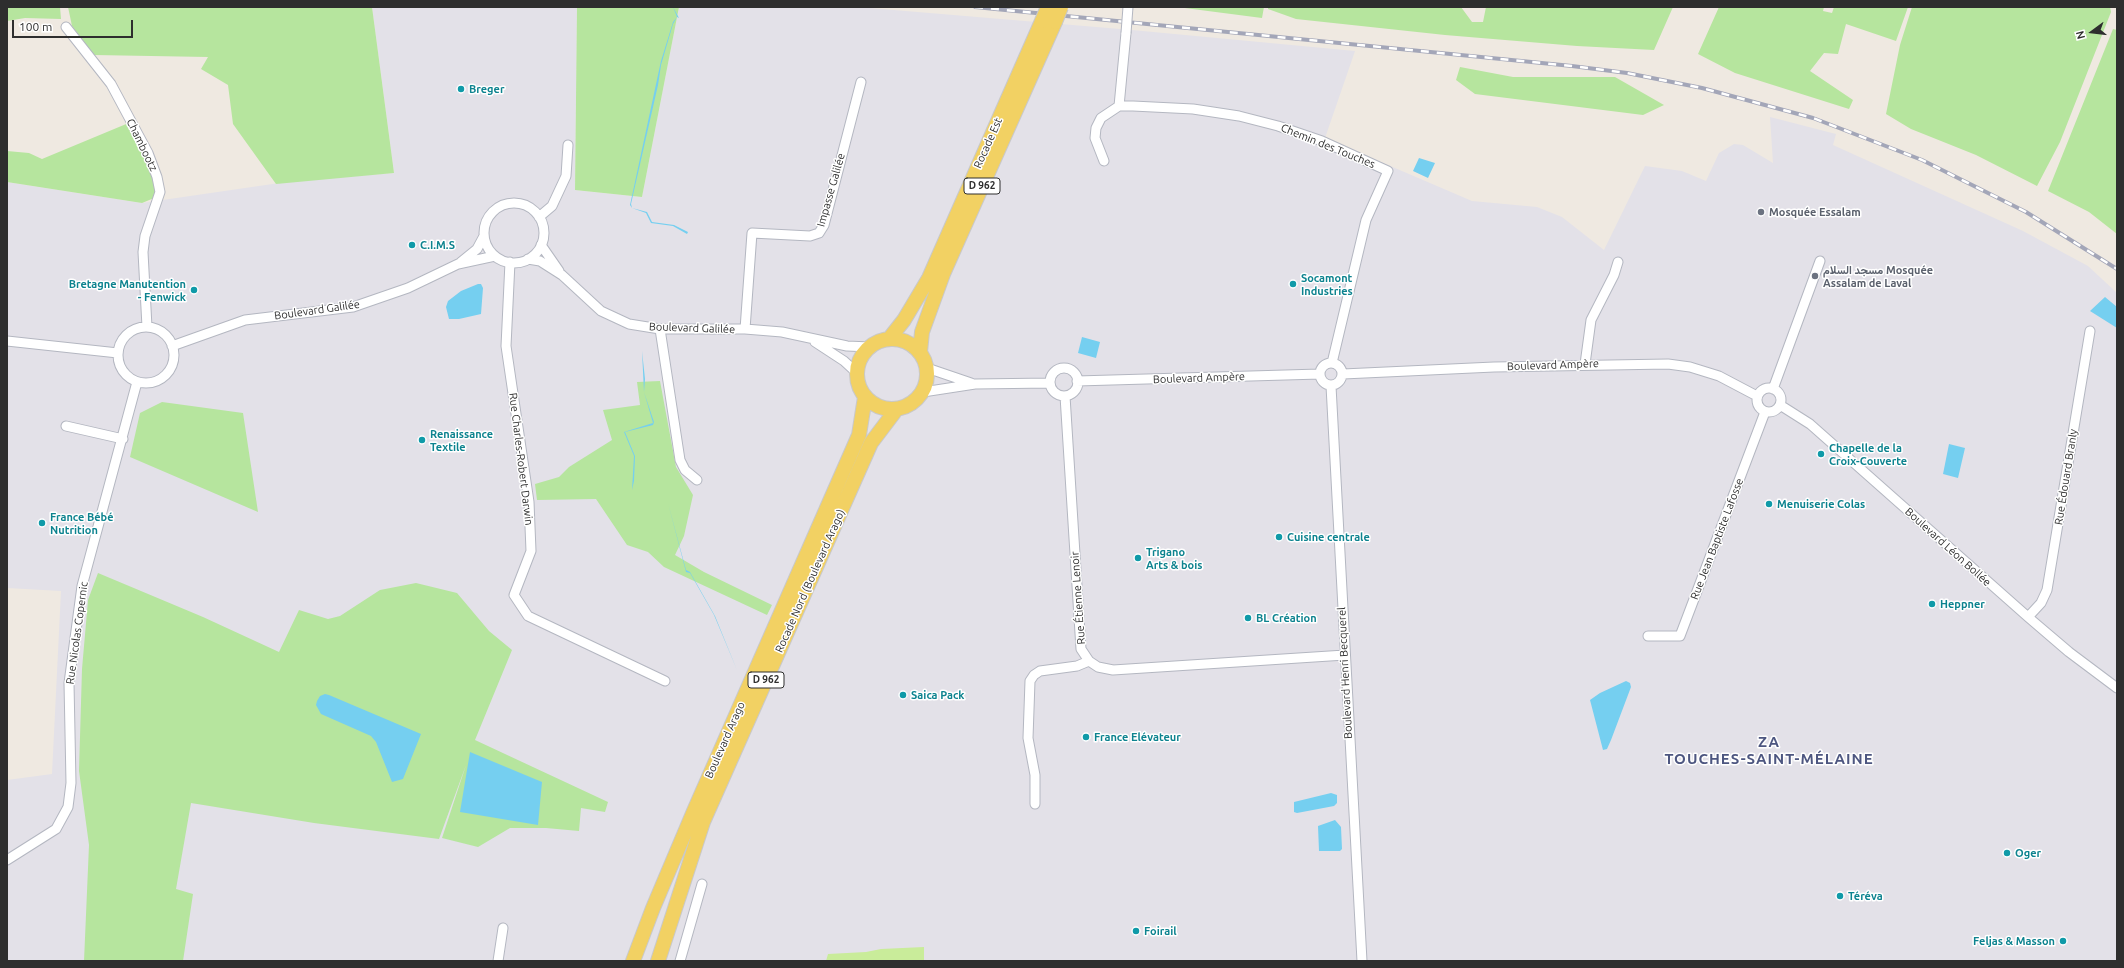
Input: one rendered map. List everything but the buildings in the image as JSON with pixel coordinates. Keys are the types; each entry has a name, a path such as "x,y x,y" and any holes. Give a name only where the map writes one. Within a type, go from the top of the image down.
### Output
{"main road":[{"name":"Rocade Est","path":"889,339 904,320 929,278 1048,21 1048,7"},
{"name":"D 962","path":"920,352 922,332 944,274 1048,21 1061,7"},
{"path":"889,339 900,340 911,344 920,352 927,368 927,382 923,392 916,401 907,407 896,410 884,409 874,405 865,397 859,388 857,373 860,359 870,347 877,342 889,339"},
{"name":"Boulevard Arago","path":"674,861 859,435 865,397"},
{"name":"Rocade Nord (Boulevard Arago)","path":"658,961 703,822 871,443 896,410"},
{"name":"D 962","path":"643,961 674,861"},
{"path":"633,961 653,908 674,861"}],"street":[{"path":"1104,161 1095,138 1096,128 1101,118 1120,106 1128,7"},
{"name":"Chambootz","path":"66,27 111,84 148,153 157,177 160,192 145,236 143,252 147,327"},
{"name":"Impasse Galilée","path":"745,329 752,233 810,236 819,233 824,225 861,82"},
{"name":"Chemin des Touches","path":"1120,106 1193,109 1239,116 1278,126 1322,141 1388,171 1366,220 1332,363"},
{"path":"539,217 552,206 566,176 568,146"},
{"path":"507,204 525,205 539,217 544,235 541,245 528,259 510,262 495,256 490,250 484,236 486,221 491,213 498,207 507,204"},
{"name":"Boulevard Galilée","path":"172,346 245,320 353,307 408,288 458,264 477,249 484,236"},
{"name":"Boulevard Galilée","path":"541,245 562,275"},
{"name":"Boulevard Galilée","path":"458,264 495,256"},
{"name":"Boulevard Galilée","path":"528,259 540,260 562,275 601,311 630,324 660,329 745,329 782,332 813,340 848,346 870,347"},
{"path":"1773,389 1820,261"},
{"name":"Rue Charles-Robert Darwin","path":"510,262 506,346 529,502 531,551 514,595 528,616 665,681"},
{"path":"1585,364 1591,320 1614,275 1618,262"},
{"path":"147,327 162,333 167,336 172,346 173,363 169,371 155,382 137,382 129,378 119,363 118,353 124,337 134,330 147,327"},
{"path":"660,329 680,460 685,470 697,480"},
{"name":"Rue Édouard Branly","path":"2028,617 2041,603 2046,590 2090,331"},
{"name":"Boulevard Galilée","path":"813,340 844,361 857,373"},
{"path":"7,341 118,353"},
{"path":"1332,363 1338,365 1343,374 1338,383 1331,386 1325,383 1320,374 1325,364 1332,363"},
{"name":"Boulevard Ampère","path":"1343,374 1585,364 1668,364 1690,367 1719,376 1757,396"},
{"path":"927,368 975,384"},
{"path":"1062,369 1074,373 1077,382 1075,390 1065,396 1054,391 1050,383 1055,372 1062,369"},
{"name":"Boulevard Ampère","path":"1077,382 1320,374"},
{"name":"Rue Nicolas Copernic","path":"7,860 56,830 68,807 71,783 68,683 82,586 123,439 137,382"},
{"path":"923,392 975,384 1050,383"},
{"name":"Boulevard Henri Becquerel","path":"1331,386 1362,961"},
{"path":"1765,388 1773,389 1781,398 1780,405 1772,412 1765,412 1757,404 1757,396 1765,388"},
{"name":"Rue Étienne Lenoir","path":"1065,396 1081,649 1089,660 1098,668 1114,670 1345,655"},
{"name":"Boulevard Léon Bollée","path":"1780,405 1810,424 2068,652 2117,688"},
{"name":"Rue Jean Baptiste Lafosse","path":"1648,636 1680,636 1765,412"},
{"path":"66,426 123,439"},
{"path":"1035,804 1035,775 1028,738 1030,681 1034,675 1040,672 1077,666 1089,660"},
{"path":"680,961 702,884"},
{"path":"498,961 503,928"}],"shaded area":[{"path":"372,7 577,7 575,190 642,197 679,7 858,7 1132,30 1355,51 1325,138 1472,201 1537,207 1562,217 1604,250 1645,166 1682,171 1706,181 1719,153 1734,144 1743,145 1773,163 1770,117 1836,134 1833,145 2023,231 2088,266 2117,293 2117,961 7,961 7,780 52,774 61,591 7,588 7,182 142,203 300,180 394,173"}],"green space":[{"path":"7,7 60,7 61,19 25,18 7,21"},
{"path":"68,7 372,7 394,173 276,184 233,124 228,85 201,69 208,57 94,55 72,26"},
{"path":"577,7 679,7 642,197 575,190"},
{"path":"1177,7 1264,7 1262,18"},
{"path":"1268,7 1461,7 1472,22 1483,22 1486,7 1673,7 1654,50 1577,46 1445,35 1296,19 1268,9"},
{"path":"1719,7 1824,7 1823,11 1832,13 1834,7 1908,7 1896,41 1846,24 1838,54 1824,53 1810,71 1853,100 1849,109 1735,73 1698,54"},
{"path":"1912,7 2110,7 2111,12 2060,142 2037,186 1976,155 1911,129 1886,114 1900,45"},
{"path":"2113,29 2117,30 2117,234 2089,212 2048,191"},
{"path":"1460,67 1513,77 1615,77 1664,105 1643,115 1475,94 1456,80"},
{"path":"131,122 159,196 142,203 7,182 7,151 29,153 42,159"},
{"path":"660,381 676,467 693,495 684,536 675,555 704,572 772,605 767,615 664,567 648,552 627,545 596,499 537,500 535,484 559,477 569,467 612,440 603,410 640,405 637,382"},
{"path":"162,402 243,413 258,512 130,457 140,413"},
{"path":"98,573 203,617 279,652 299,610 328,619 340,616 380,590 416,583 457,593 489,631 512,650 475,740 608,802 605,812 581,808 579,831 546,828 510,828 478,847 442,838 466,765 439,839 314,823 191,803 176,889 193,894 183,961 84,961 89,845 79,771 82,669 88,600"},
{"path":"924,947 924,961 826,961 828,954"}],"water":[{"path":"677,17 673,24 661,65 658,85 631,204 632,208 630,205 661,61 673,22"},
{"path":"1419,158 1435,163 1428,178 1413,171"},
{"path":"632,208 647,212 652,222 674,225 688,232 687,234 673,226 651,223 646,213"},
{"path":"481,284 483,288 481,314 459,319 449,319 446,307 448,301 461,291"},
{"path":"2105,297 2117,307 2117,328 2090,311"},
{"path":"1082,337 1100,342 1096,358 1078,353"},
{"path":"642,351 645,379 644,392"},
{"path":"644,392 654,422 653,425 625,432 635,456 634,481 632,490 634,456 624,432 653,423"},
{"path":"1949,444 1965,448 1958,478 1943,474"},
{"path":"668,503 686,570 690,572 715,616 737,670 714,615 690,573 686,572"},
{"path":"1626,681 1630,683 1631,687 1607,749 1603,750 1590,700 1600,693"},
{"path":"325,694 421,734 403,779 392,782 376,742 371,736 321,714 316,705 320,696"},
{"path":"470,752 542,782 538,825 460,812"},
{"path":"1331,793 1337,795 1337,803 1334,806 1297,813 1294,812 1294,802"},
{"path":"1335,820 1341,827 1342,849 1340,851 1319,851 1318,826"}],"railway":[{"path":"975,7 1572,66 1627,73 1702,88 1813,118 1922,160 2026,212 2117,269"}],"place":[{"name":"Breger","path":"461,89"},
{"name":"Mosquée Essalam","path":"1761,212"},
{"name":"C.I.M.S","path":"412,245"},
{"name":"مسجد السلام Mosquée Assalam de Laval","path":"1815,276"},
{"name":"Socamont Industries","path":"1293,284"},
{"name":"Bretagne Manutention - Fenwick","path":"194,290"},
{"name":"Renaissance Textile","path":"422,440"},
{"name":"Chapelle de la Croix-Couverte","path":"1821,454"},
{"name":"Menuiserie Colas","path":"1769,504"},
{"name":"France Bébé Nutrition","path":"42,523"},
{"name":"Cuisine centrale","path":"1279,537"},
{"name":"Trigano Arts & bois","path":"1138,558"},
{"name":"Heppner","path":"1932,604"},
{"name":"BL Création","path":"1248,618"},
{"name":"Saica Pack","path":"903,695"},
{"name":"France Elévateur","path":"1086,737"},
{"name":"Oger","path":"2007,853"},
{"name":"Téréva","path":"1840,896"},
{"name":"Foirail","path":"1136,931"},
{"name":"Feljas & Masson","path":"2063,941"}],"district":[{"name":"ZA TOUCHES-SAINT-MÉLAINE","path":"1769,750"}]}
